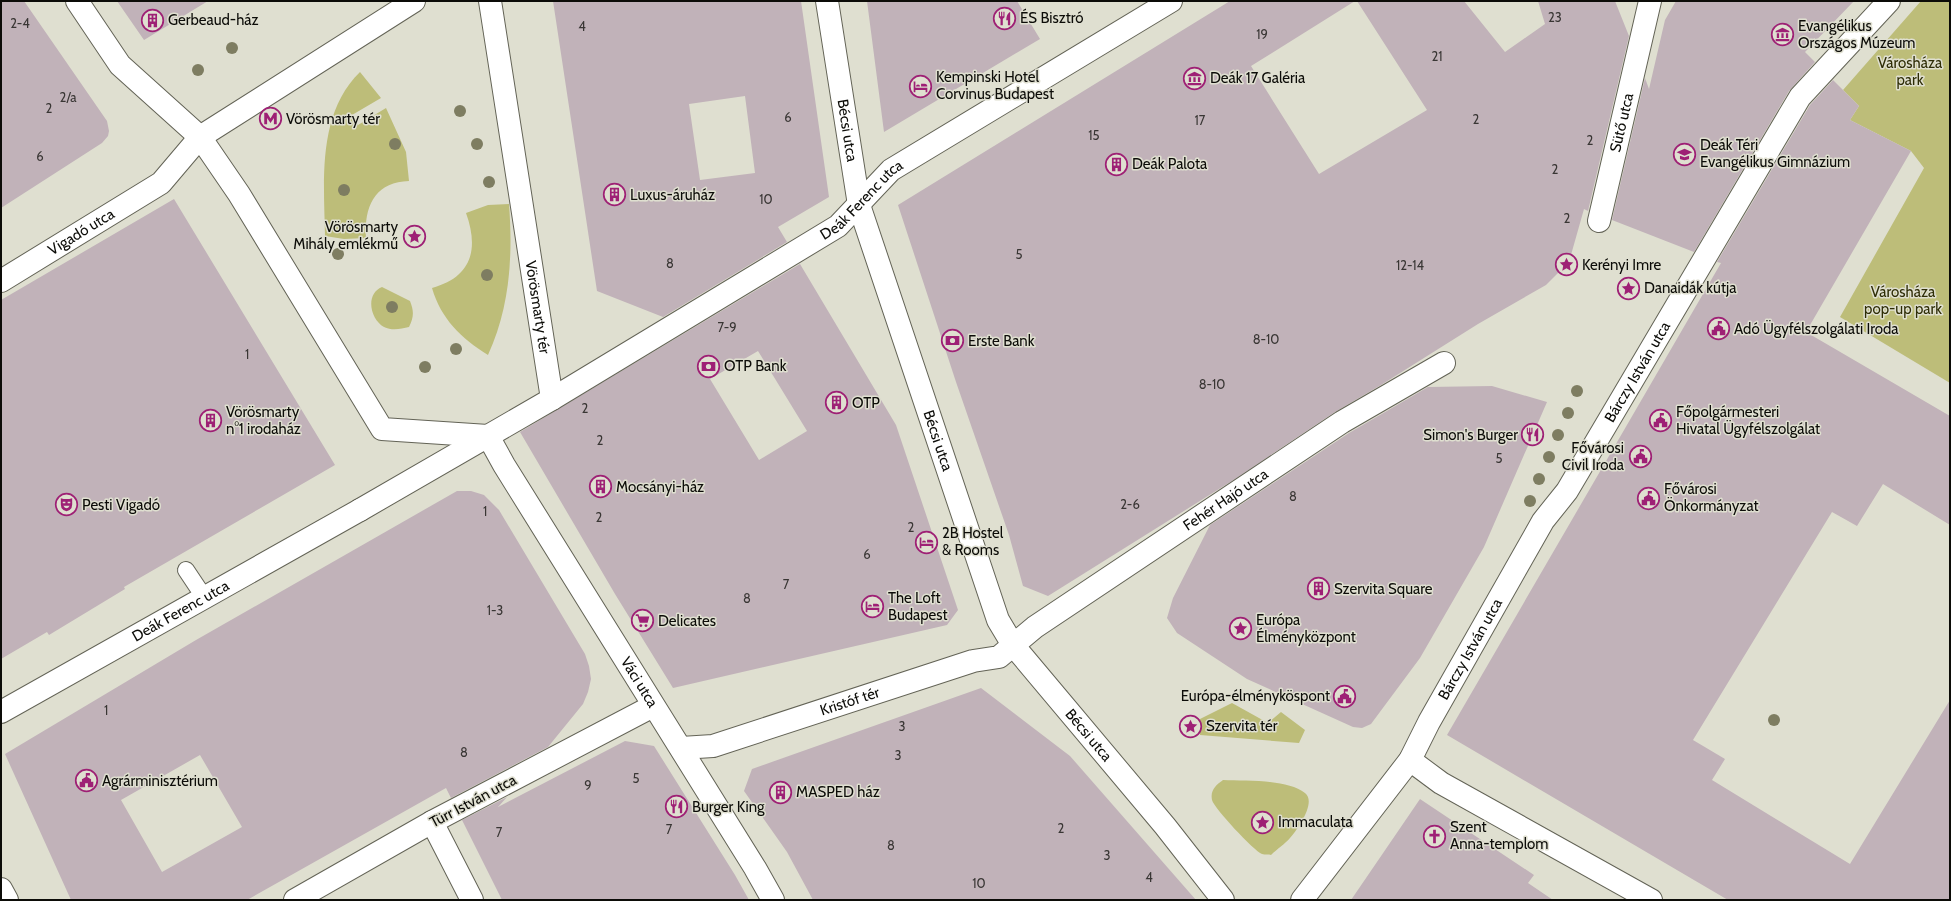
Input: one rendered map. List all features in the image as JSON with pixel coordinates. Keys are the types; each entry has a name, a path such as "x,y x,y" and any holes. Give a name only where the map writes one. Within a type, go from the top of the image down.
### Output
{"street":[{"path":"77,1 120,65 200,137 239,194 382,429 488,436 552,399"},
{"path":"200,137 414,1"},
{"name":"Vörösmarty tér","path":"490,1 552,399"},
{"name":"Bécsi utca","path":"827,1 859,205 998,620 1013,645 1165,826 1223,900"},
{"name":"Deák Ferenc utca","path":"552,399 838,226 891,170 1171,1"},
{"name":"Sütő utca","path":"1599,221 1646,24 1650,1"},
{"name":"Bárczy István utca","path":"1410,760 1429,722 1543,522 1567,491 1800,97 1889,1"},
{"name":"Vigadó utca","path":"1,281 161,184 200,137"},
{"name":"Fehér Hajó utca","path":"1013,645 1035,627 1342,422 1444,363"},
{"name":"Deák Ferenc utca","path":"1,712 360,510 488,436"},
{"name":"Váci utca","path":"488,436 755,868 773,900"},
{"name":"Kristóf tér","path":"681,748 713,746 973,661 999,657 1013,645"},
{"name":"Türr István utca","path":"295,900 432,822 654,706"},
{"path":"1302,900 1410,760 1441,783 1651,900"},
{"path":"432,822 472,900"},
{"path":"1,889 7,900"}],"lane":[{"path":"186,570 204,598"}],"green space":[{"path":"1921,1 1950,1 1950,383 1840,317 1924,168 1911,151 1850,120 1859,106 1843,90"},
{"path":"360,72 381,98 352,115 358,125 386,108 406,152 409,181 397,182 388,186 380,191 374,198 367,216 366,238 344,239 325,236 324,171 326,149 336,108 346,89"},
{"path":"509,204 510,262 508,281 501,318 488,355 469,342 453,327 441,309 432,288 456,277 464,269 469,260 472,250 472,238 466,213 488,205"},
{"path":"382,287 410,301 413,314 409,327 390,329 384,327 375,318 371,307 371,301 373,295"},
{"path":"1232,703 1268,723 1281,712 1305,730 1299,743 1200,735 1200,719"},
{"path":"1223,780 1277,783 1297,788 1308,797 1309,803 1305,816 1288,840 1271,855 1262,854 1235,829 1214,804 1212,800 1212,793 1216,786"}],"building":[{"path":"1,1 24,1 107,121 109,131 108,136 102,143 1,208"},
{"name":"Gerbeaud-ház","path":"117,1 208,1 144,40"},
{"path":"553,1 801,1 829,197 778,227 787,242 663,317 597,291","holes":["745,96 755,173 700,180 689,104"]},
{"name":"Kempinski Hotel Corvinus Budapest","path":"867,1 1017,1 1040,39 884,132"},
{"path":"1230,1 1355,1 1251,66 1319,174 1427,110 1357,1 1464,1 1505,52 1545,24 1538,1 1615,1 1629,36 1588,211 1584,209 1569,262 1546,285 1478,324 1335,412 1235,479 1048,596 1023,586 1009,535 956,382 898,205"},
{"path":"1676,1 1854,1 1805,52 1815,62 1789,91 1694,252 1612,220 1645,78 1649,89 1665,20"},
{"name":"Fővárosi Önkormányzat","path":"1833,80 1859,106 1850,120 1911,151 1806,332 1950,416 1950,525 1883,484 1857,526 1832,512 1693,740 1725,759 1712,780 1850,864 1950,700 1950,900 1728,900 1447,735 1721,263 1717,262 1810,105"},
{"name":"Vörösmarty n°1 irodaház","path":"174,199 335,465 124,587 125,589 49,635 47,632 1,659 1,300"},
{"path":"800,264 896,425 958,610 947,625 673,688 615,594 520,432","holes":["758,351 807,431 759,460 710,379"]},
{"name":"Szervita Square","path":"1492,386 1547,402 1484,547 1420,658 1371,724 1362,728 1353,727 1247,679 1177,633 1167,618 1173,598 1210,525 1349,433 1428,387"},
{"path":"457,491 471,491 484,495 499,510 585,654 591,679 583,704 548,747 451,798 446,788 247,900 71,900 5,754 196,640","holes":["200,755 242,827 162,872 121,800"]},
{"path":"981,688 1070,756 1196,900 813,900 787,852 744,791 752,769"},
{"path":"625,741 654,746 735,875 749,900 502,900 462,820 507,797 498,807"},
{"name":"Szent Anna-templom","path":"1420,799 1534,875 1528,883 1553,900 1351,900"}],"place":[{"name":"ÉS Bisztró","path":"1004,18"},
{"name":"Gerbeaud-ház","path":"153,20"},
{"name":"Evangélikus Országos Múzeum","path":"1783,35"},
{"name":"Deák 17 Galéria","path":"1195,78"},
{"name":"Kempinski Hotel Corvinus Budapest","path":"920,86"},
{"name":"Vörösmarty tér","path":"270,119"},
{"name":"Deák Téri Evangélikus Gimnázium","path":"1685,154"},
{"name":"Deák Palota","path":"1116,164"},
{"name":"Luxus-áruház","path":"615,195"},
{"name":"Vörösmarty Mihály emlékmű","path":"414,236"},
{"name":"Kerényi Imre","path":"1566,265"},
{"name":"Danaidák kútja","path":"1629,288"},
{"name":"Adó Ügyfélszolgálati Iroda","path":"1718,329"},
{"name":"Erste Bank","path":"952,341"},
{"name":"OTP Bank","path":"709,366"},
{"name":"OTP","path":"837,403"},
{"name":"Vörösmarty n°1 irodaház","path":"210,421"},
{"name":"Főpolgármesteri Hivatal Ügyfélszolgálat","path":"1661,421"},
{"name":"Simon's Burger","path":"1533,435"},
{"name":"Fővárosi Civil Iroda","path":"1640,457"},
{"name":"Mocsányi-ház","path":"600,487"},
{"name":"Fővárosi Önkormányzat","path":"1649,498"},
{"name":"Pesti Vigadó","path":"66,505"},
{"name":"2B Hostel & Rooms","path":"927,542"},
{"name":"Szervita Square","path":"1318,589"},
{"name":"The Loft Budapest","path":"873,607"},
{"name":"Delicates","path":"643,621"},
{"name":"Európa Élményközpont","path":"1241,629"},
{"name":"Európa-élményköspont","path":"1345,696"},
{"name":"Szervita tér","path":"1191,726"},
{"name":"Agrárminisztérium","path":"86,781"},
{"name":"MASPED ház","path":"780,792"},
{"name":"Burger King","path":"676,807"},
{"name":"Immaculata","path":"1263,822"},
{"name":"Szent Anna-templom","path":"1435,836"}],"park label":[{"name":"Városháza park","path":"1910,72"},
{"name":"Városháza pop-up park","path":"1903,300"}]}
